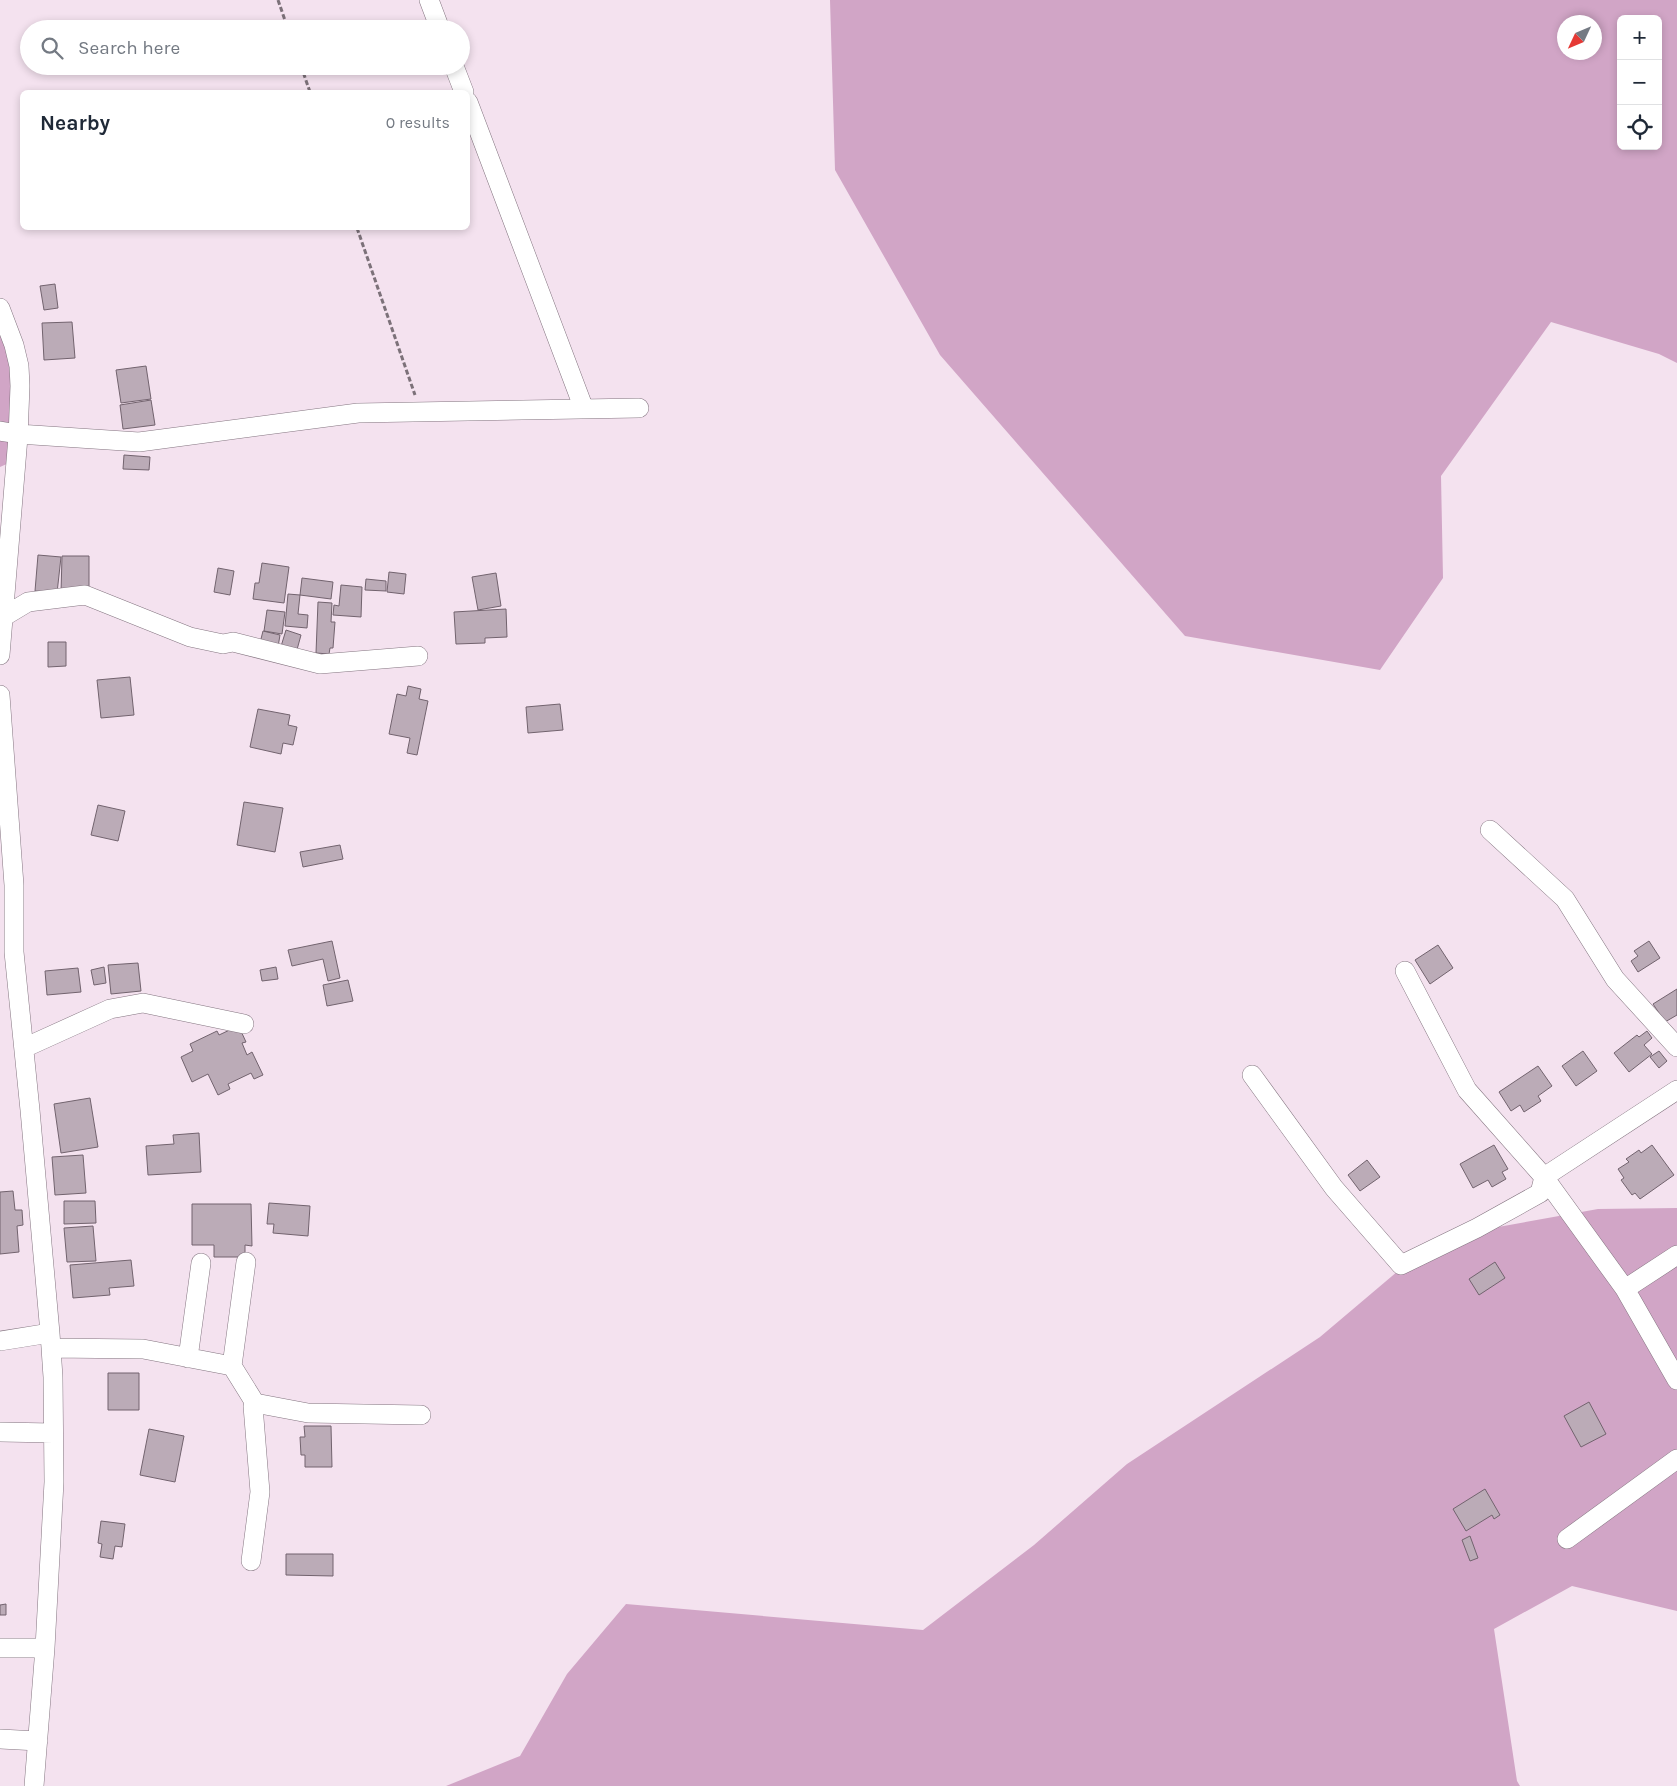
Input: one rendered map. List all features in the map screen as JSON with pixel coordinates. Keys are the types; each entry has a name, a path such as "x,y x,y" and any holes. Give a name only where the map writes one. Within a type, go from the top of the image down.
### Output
{"street":[{"path":"429,0 437,20"},
{"path":"457,75 463,90"},
{"path":"470,107 584,409"},
{"path":"0,308 9,329 19,366 9,432 0,655"},
{"path":"9,432 139,442 358,413 639,408"},
{"path":"3,617 28,602 85,595 190,637 223,644 234,642 320,664 418,656"},
{"path":"0,695 14,885 14,952 51,1340 54,1482 45,1648 34,1786"},
{"path":"1490,830 1565,900 1614,979 1677,1047"},
{"path":"1405,971 1467,1090 1544,1177 1625,1289 1677,1380"},
{"path":"24,1048 110,1009 143,1003 244,1024"},
{"path":"1252,1075 1334,1188 1400,1265 1477,1228 1540,1193 1544,1177 1677,1090"},
{"path":"1625,1289 1677,1255"},
{"path":"246,1262 232,1366 255,1403 308,1413 421,1415"},
{"path":"188,1358 201,1263"},
{"path":"0,1341 51,1340 143,1349 232,1366"},
{"path":"251,1561 260,1492 253,1406 255,1403"},
{"path":"0,1432 53,1433"},
{"path":"1567,1538 1677,1459"},
{"path":"0,1648 45,1648"},
{"path":"0,1739 38,1741"}],"path":[{"path":"278,0 285,20"},
{"path":"304,75 309,90"},
{"path":"358,230 421,412"}],"shaded area":[{"path":"830,0 1677,0 1677,363 1659,354 1551,322 1441,476 1443,578 1380,670 1185,636 940,355 835,170"},
{"path":"0,298 5,308 20,458 0,467"},
{"path":"1677,1208 1677,1611 1572,1586 1494,1629 1517,1781 1520,1786 446,1786 520,1756 567,1674 626,1604 923,1630 1034,1545 1127,1464 1320,1337 1437,1238 1598,1209"}],"building":[{"path":"55,284 58,308 44,310 40,286"},
{"path":"72,322 75,358 44,360 42,323"},
{"path":"146,366 151,399 121,403 116,370"},
{"path":"151,400 155,425 123,429 120,405"},
{"path":"124,455 150,457 149,470 123,469"},
{"path":"38,555 61,557 57,593 35,591"},
{"path":"62,556 89,556 89,593 61,593"},
{"path":"262,563 289,567 284,603 253,599 255,583 259,583"},
{"path":"218,568 234,571 230,595 214,592"},
{"path":"389,572 406,574 404,594 387,592"},
{"path":"496,573 501,606 478,610 472,577"},
{"path":"302,578 333,582 331,599 300,595"},
{"path":"366,579 386,581 386,591 365,590"},
{"path":"341,585 362,587 361,617 333,615 334,605 339,606"},
{"path":"288,594 300,595 298,614 308,615 307,628 285,626"},
{"path":"318,602 332,603 331,622 335,622 333,648 330,648 329,654 316,653"},
{"path":"506,609 507,637 485,638 485,643 456,644 454,612"},
{"path":"267,610 285,612 282,634 264,631"},
{"path":"286,630 301,635 295,657 279,653"},
{"path":"263,631 280,635 278,647 260,643"},
{"path":"48,642 66,642 66,666 48,667"},
{"path":"130,677 134,715 101,718 97,680"},
{"path":"408,686 421,689 419,699 428,701 417,755 407,753 410,738 389,734 397,694 406,696"},
{"path":"560,704 563,730 528,733 526,707"},
{"path":"258,709 290,715 288,725 297,727 293,745 283,743 281,754 250,747"},
{"path":"244,802 283,808 275,852 237,845"},
{"path":"98,805 125,811 118,841 91,835"},
{"path":"340,845 343,859 303,867 300,852"},
{"path":"332,941 340,978 328,981 323,959 292,966 288,950"},
{"path":"1649,941 1660,958 1638,972 1631,961 1638,956 1634,951"},
{"path":"1438,945 1453,968 1430,984 1415,960"},
{"path":"138,963 141,991 111,994 108,965"},
{"path":"104,967 106,983 94,985 91,970"},
{"path":"276,967 278,979 262,981 260,970"},
{"path":"78,968 81,992 47,995 45,971"},
{"path":"348,980 353,1001 327,1006 323,985"},
{"path":"1677,989 1677,1015 1665,1022 1653,1004"},
{"path":"236,1027 240,1029 246,1042 242,1043 247,1055 252,1052 263,1075 254,1079 251,1073 228,1084 230,1089 218,1095 208,1074 192,1082 181,1057 193,1051 190,1044 217,1031 219,1035"},
{"path":"1647,1031 1652,1038 1644,1045 1652,1054 1629,1072 1614,1053 1637,1035 1639,1037"},
{"path":"1583,1051 1597,1071 1576,1086 1562,1066"},
{"path":"1659,1051 1667,1061 1659,1068 1650,1057"},
{"path":"1538,1066 1552,1086 1538,1096 1541,1101 1524,1112 1520,1105 1511,1111 1499,1092"},
{"path":"90,1098 98,1147 61,1153 54,1104"},
{"path":"199,1133 201,1172 148,1175 146,1146 174,1144 173,1135"},
{"path":"1494,1145 1508,1169 1502,1172 1506,1179 1492,1187 1488,1180 1473,1188 1460,1164"},
{"path":"1652,1145 1674,1175 1640,1199 1635,1193 1632,1195 1621,1180 1624,1178 1618,1169 1629,1162 1626,1159 1639,1150 1641,1153"},
{"path":"83,1155 86,1193 55,1195 52,1157"},
{"path":"1367,1160 1380,1177 1360,1191 1348,1175"},
{"path":"13,1191 15,1210 22,1210 23,1225 17,1226 19,1252 0,1254 0,1192"},
{"path":"64,1201 95,1201 96,1223 64,1224"},
{"path":"269,1203 310,1206 308,1236 273,1233 274,1224 267,1224"},
{"path":"192,1204 251,1204 252,1246 245,1245 245,1257 214,1257 214,1245 192,1245"},
{"path":"93,1226 96,1261 67,1262 64,1228"},
{"path":"131,1260 134,1286 109,1288 110,1295 73,1298 70,1265"},
{"path":"1495,1262 1505,1278 1479,1295 1469,1279"},
{"path":"108,1373 139,1373 139,1410 108,1410"},
{"path":"1589,1402 1606,1434 1581,1447 1564,1416"},
{"path":"304,1426 331,1426 332,1467 305,1467 305,1455 301,1455 300,1437 305,1437"},
{"path":"149,1429 184,1436 175,1482 140,1475"},
{"path":"1485,1489 1500,1515 1494,1519 1492,1515 1466,1531 1453,1509"},
{"path":"101,1521 125,1524 122,1547 115,1546 113,1559 100,1557 102,1544 98,1543"},
{"path":"1470,1536 1478,1558 1470,1561 1462,1540"},
{"path":"286,1554 333,1554 333,1576 286,1575"},
{"path":"6,1604 6,1615 0,1615 0,1605"}]}
